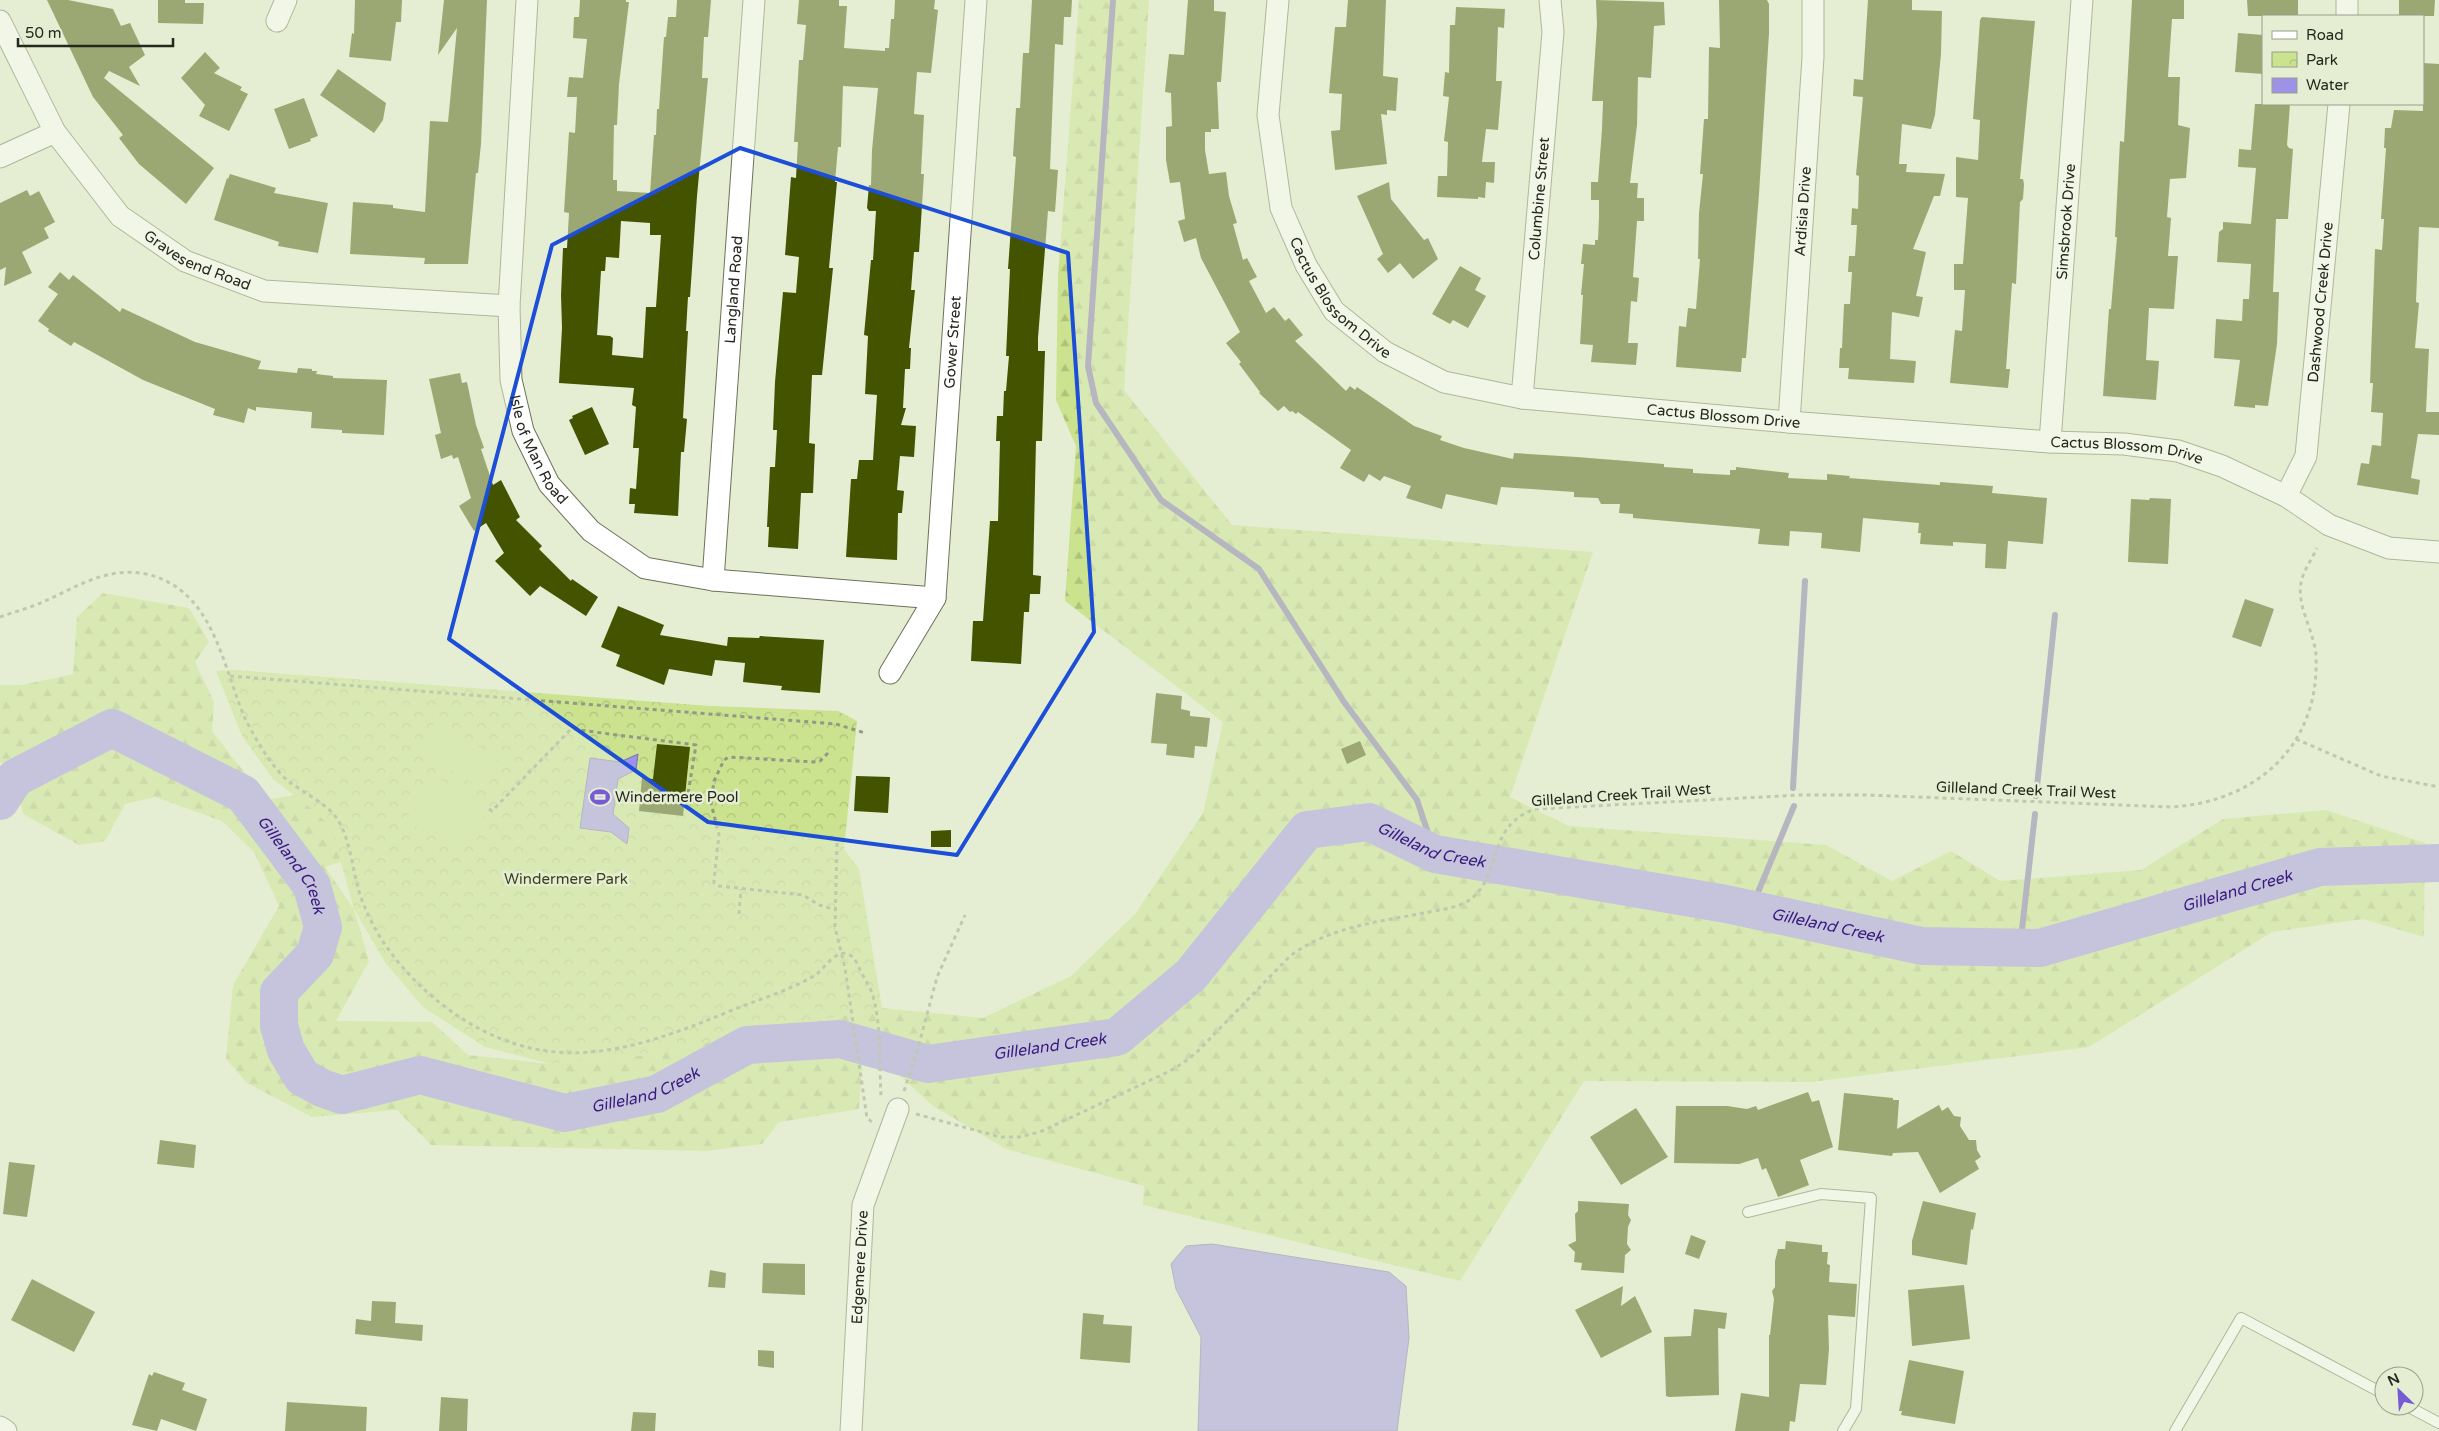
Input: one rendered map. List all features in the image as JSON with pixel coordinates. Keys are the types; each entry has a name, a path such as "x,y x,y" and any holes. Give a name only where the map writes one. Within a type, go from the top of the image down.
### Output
{"street":[{"path":"277,21 286,0"},
{"name":"Isle of Man Road","path":"527,0 509,306 511,380 523,431 548,484 591,531 646,568 713,580 936,598"},
{"name":"Langland Road","path":"713,580 754,0"},
{"name":"Gower Street","path":"890,673 936,598 976,0"},
{"name":"Cactus Blossom Drive","path":"1278,0 1268,115 1281,208 1306,265 1334,310 1385,352 1444,382 1522,398 1789,422 2050,442 2124,444 2178,451 2222,466 2286,496 2329,525 2389,548 2439,552"},
{"name":"Columbine Street","path":"1522,398 1553,32 1550,0"},
{"name":"Ardisia Drive","path":"1789,422 1813,57 1813,0"},
{"name":"Simsbrook Drive","path":"2050,442 2082,0"},
{"path":"2347,0 2347,15"},
{"name":"Gravesend Road","path":"0,21 54,132 120,216 185,261 264,291 509,306"},
{"name":"Dashwood Creek Drive","path":"2286,496 2306,456 2339,105"},
{"path":"0,157 54,132"},
{"name":"Edgemere Drive","path":"851,1431 863,1205 898,1109"},
{"path":"0,1427 6,1431"}],"lane":[{"path":"1748,1212 1821,1194 1871,1198 1856,1409 1843,1431"},
{"path":"2175,1431 2241,1318 2374,1389"},
{"path":"2424,1415 2439,1423"}],"path":[{"name":"Gilleland Creek Trail West","path":"842,953 853,956 872,992 878,1035 881,1098 889,1106 1000,1137 1019,1137 1040,1132 1170,1071 1183,1062 1198,1051 1290,956 1306,944 1346,928 1452,907 1470,900 1482,887 1507,826 1520,814 1535,809 1819,795 2171,807 2196,806 2223,799 2250,786 2272,769 2296,739 2311,705 2316,679 2316,654 2311,629 2300,595 2301,582 2317,548"},
{"path":"0,617 39,603 99,576 125,572 147,574 171,583 191,598 206,619 245,718 264,752 286,778 327,808 337,819 345,836 364,904 380,938 422,990 477,1027 511,1043 545,1050 581,1053 614,1051 681,1032 813,976 838,954 842,953"},
{"path":"230,676 836,724 865,733"},
{"path":"489,809 492,812 571,729 696,745 687,800 711,803"},
{"path":"2296,739 2381,776 2439,787"},
{"path":"828,753 820,761 814,762 729,757 724,760 714,781 711,803 719,835 714,883 741,889 803,895 819,905 836,910"},
{"path":"837,843 835,927 845,968 867,1118"},
{"path":"739,914 741,889"},
{"path":"909,1073 918,1048 937,976 965,915"}],"highlighted area":[{"path":"740,148 1068,253 1094,632 957,855 708,822 449,639 552,245"}],"green space":[{"path":"1079,0 1149,0 1124,390 1232,525 1593,552 1510,797 1569,826 1826,845 1892,881 1951,851 2000,881 2141,870 2223,819 2326,810 2425,843 2424,937 2363,919 2272,932 2089,1047 1811,1082 1584,1081 1460,1281 1143,1205 1144,1186 1006,1149 933,1106 899,1075 887,1043 864,1039 859,1109 779,1122 762,1144 706,1151 431,1145 397,1110 312,1117 247,1083 226,1059 233,985 279,906 254,852 222,821 155,797 125,804 105,841 79,845 23,814 10,761 0,763 0,685 22,685 73,674 77,617 103,593 189,608 209,642 195,662 214,702 212,731 266,800 336,788 398,844 325,867 354,909 369,961 336,1021 432,1022 468,1055 551,1064 638,1056 882,1008 983,1018 1071,976 1135,914 1203,813 1223,722 1065,601 1076,446 1056,400 1058,276"},
{"name":"Windermere Park","path":"235,670 710,706 838,711 857,721 844,849 859,869 882,1008 638,1056 551,1064 485,1047 424,1008 386,964 354,909 331,827 313,810 273,779 242,736 216,671"},
{"path":"436,720 498,759 480,788 417,749"},
{"path":"433,775 489,809 462,853 406,819"}],"water":[{"name":"Windermere Pool","path":"638,754 636,770 618,779 613,814 629,828 627,844 611,832 580,828 590,758 620,762"},
{"path":"1212,1244 1389,1272 1406,1286 1409,1338 1397,1431 1198,1431 1201,1337 1176,1289 1171,1264 1186,1246"}],"building":[{"path":"47,0 68,0 113,9 121,26 130,23 145,55 129,67 140,86 109,71 104,78 214,168 186,204 139,164 119,138 123,135 93,97"},
{"path":"158,0 185,0 185,3 204,3 203,24 158,23"},
{"path":"355,0 402,0 401,22 396,22 391,61 349,57 352,33 354,34"},
{"path":"444,0 487,0 481,144 478,173 476,173 468,264 424,264 425,258 350,254 353,202 393,205 393,208 425,212 430,121 448,122 457,28 438,55"},
{"path":"580,0 626,0 626,2 629,2 619,84 617,125 614,125 613,180 617,180 617,191 650,193 664,37 666,37 668,17 676,17 677,0 711,0 708,37 704,37 702,78 708,78 690,297 688,297 683,418 687,419 684,452 681,452 678,516 634,513 635,504 629,504 630,488 636,489 639,448 633,448 636,407 632,405 634,388 559,383 563,248 567,248 569,213 564,212 569,132 575,133 577,97 567,97 569,77 583,78 587,39 573,38 574,17 579,17","holes":["621,221 650,223 650,235 661,235 656,307 646,307 643,358 612,355 613,338 597,335 601,271 605,271 606,257 619,258"]},
{"path":"799,0 839,0 839,6 847,6 844,48 885,51 885,48 889,48 891,19 894,19 895,0 935,0 934,9 938,10 931,73 917,72 914,114 924,115 921,174 924,174 919,252 914,252 911,290 915,290 909,348 911,348 910,369 905,369 903,408 906,408 901,425 916,426 914,457 900,456 897,490 904,491 902,513 898,513 897,560 846,557 851,479 857,479 859,460 873,460 877,395 865,394 868,336 864,335 871,260 873,260 876,211 869,211 867,208 869,185 871,185 872,150 878,88 843,86 841,147 838,147 835,182 837,182 829,268 833,268 822,375 812,375 809,443 815,444 813,493 801,493 798,549 768,547 770,467 775,467 777,430 773,430 775,382 783,292 796,293 799,257 785,255 791,177 796,178 798,142 794,142 799,60 803,60 806,25 797,24"},
{"path":"1032,0 1072,0 1071,17 1064,17 1063,45 1055,44 1050,169 1058,170 1055,212 1048,211 1038,338 1038,351 1045,351 1042,441 1036,441 1033,575 1041,576 1040,594 1030,594 1029,612 1024,612 1021,664 971,661 973,621 983,621 990,521 998,521 1000,441 996,441 997,416 1003,416 1009,356 1006,356 1010,269 1008,269 1016,157 1013,156 1016,108 1020,108 1023,53 1029,53"},
{"path":"1188,0 1214,0 1214,11 1226,12 1221,82 1217,82 1219,129 1211,129 1211,132 1205,132 1205,150 1209,174 1226,172 1229,196 1237,223 1233,224 1243,260 1247,258 1257,277 1249,281 1266,313 1274,307 1285,321 1289,318 1303,335 1295,341 1346,391 1350,386 1355,390 1357,387 1414,426 1442,436 1440,440 1464,448 1513,459 1514,453 1664,464 1664,467 1693,469 1693,473 1730,475 1730,470 1736,470 1736,467 1789,473 1788,478 1827,480 1827,474 1850,476 1849,478 1940,485 1940,482 1993,486 1992,493 2047,498 2043,544 2008,541 2006,569 1985,568 1986,544 1953,542 1953,546 1920,544 1921,533 1918,533 1919,523 1863,518 1860,552 1821,548 1822,533 1790,531 1789,546 1758,544 1760,529 1633,518 1633,514 1619,513 1620,504 1601,504 1598,498 1574,497 1574,492 1501,487 1497,505 1446,494 1442,509 1406,498 1411,486 1384,476 1380,481 1369,474 1364,482 1340,468 1351,450 1298,412 1296,414 1292,411 1290,412 1284,406 1278,411 1259,393 1239,364 1241,362 1226,343 1240,332 1201,258 1196,238 1184,242 1178,221 1185,219 1180,182 1170,183 1166,160 1166,127 1172,126 1171,93 1165,92 1169,54 1184,55"},
{"path":"1348,0 1386,0 1383,76 1398,78 1396,111 1387,110 1387,115 1381,114 1387,164 1335,170 1331,131 1340,130 1342,94 1329,93 1335,27 1346,27"},
{"path":"1596,0 1664,2 1665,25 1654,26 1651,78 1638,77 1637,125 1630,183 1638,183 1637,198 1644,198 1644,221 1637,221 1633,277 1639,278 1637,302 1631,301 1628,343 1638,343 1636,365 1591,362 1593,345 1580,344 1584,264 1581,264 1583,244 1595,245 1595,240 1598,240 1599,200 1591,200 1591,182 1598,182 1603,101 1592,101 1597,24"},
{"path":"1719,0 1767,0 1769,4 1769,33 1759,194 1746,358 1742,358 1741,372 1676,367 1679,326 1686,327 1688,308 1696,309 1700,259 1698,259 1699,213 1703,174 1700,174 1704,119 1708,119 1709,47 1720,48"},
{"path":"1868,0 1912,0 1912,10 1942,11 1941,54 1935,115 1931,129 1902,124 1899,164 1907,164 1906,172 1945,174 1940,196 1934,196 1913,249 1926,252 1916,296 1923,297 1919,317 1892,312 1890,359 1916,361 1914,383 1848,379 1849,368 1839,368 1844,304 1850,304 1852,272 1848,272 1849,256 1855,256 1857,225 1851,225 1852,208 1858,209 1859,176 1856,175 1863,97 1853,96 1854,79 1863,80"},
{"path":"2132,0 2184,0 2184,19 2172,19 2168,77 2180,77 2178,125 2190,128 2186,178 2170,179 2167,217 2171,218 2168,256 2178,256 2174,309 2149,308 2146,360 2159,361 2156,400 2103,396 2109,309 2111,309 2117,237 2115,237 2120,141 2124,142"},
{"path":"2247,0 2298,0 2298,15 2248,16"},
{"path":"2399,0 2435,0 2434,16 2399,15"},
{"path":"1456,7 1505,9 1504,28 1498,27 1496,81 1502,81 1498,130 1486,129 1482,162 1495,162 1494,183 1486,182 1485,198 1478,197 1478,199 1437,197 1438,176 1447,176 1448,142 1444,141 1449,97 1443,96 1445,72 1449,73 1450,25 1455,25"},
{"path":"1982,17 2035,21 2020,179 2023,179 2024,184 2023,199 2020,202 2016,284 2012,283 2006,369 2010,369 2008,388 1950,383 1955,330 1962,331 1965,290 1954,290 1954,264 1963,264 1968,198 1956,197 1956,157 1978,160 1980,120 1973,119 1980,20"},
{"path":"2238,33 2262,35 2262,74 2235,72"},
{"path":"205,52 220,68 214,73 242,87 240,90 248,94 229,131 199,116 205,105 181,78"},
{"path":"2424,63 2439,64 2439,228 2419,227 2416,302 2419,303 2415,348 2429,349 2426,412 2439,412 2439,435 2418,434 2411,478 2420,480 2418,495 2357,485 2361,463 2369,464 2372,445 2381,446 2383,413 2371,412 2373,383 2370,383 2375,249 2382,250 2384,219 2381,219 2386,148 2384,148 2385,128 2391,128 2394,110 2423,111"},
{"path":"338,69 386,103 383,120 374,133 320,95"},
{"path":"304,98 318,136 310,139 311,141 289,149 274,109"},
{"path":"2255,104 2290,105 2287,145 2293,149 2288,219 2276,219 2273,292 2279,292 2277,344 2268,406 2255,405 2255,408 2234,406 2240,360 2214,358 2216,319 2242,321 2243,299 2249,299 2251,264 2217,262 2219,232 2223,229 2223,222 2251,224 2256,168 2238,167 2239,149 2251,150"},
{"path":"230,174 276,188 274,193 328,203 318,253 278,246 279,242 214,220 227,178"},
{"path":"1389,182 1391,199 1424,240 1428,238 1438,259 1413,279 1400,263 1388,273 1377,259 1383,254 1357,196"},
{"path":"27,190 30,196 39,191 55,222 44,228 49,238 22,252 32,273 4,286 6,267 0,270 0,203"},
{"path":"1460,266 1481,278 1475,290 1486,296 1468,328 1453,320 1450,324 1432,314"},
{"path":"60,272 69,280 73,275 120,312 122,308 195,342 261,361 258,369 297,373 298,368 312,369 312,371 317,371 316,374 333,376 333,378 387,380 384,435 342,433 342,430 311,428 312,412 256,407 256,411 248,408 244,423 213,415 215,409 143,380 74,342 71,346 48,331 49,329 38,321 58,294 48,287"},
{"path":"460,373 462,383 467,382 476,425 484,448 481,449 493,485 501,480 520,517 516,520 542,546 539,549 571,581 572,579 598,597 586,616 540,586 530,596 495,561 504,553 486,523 474,531 459,506 471,498 458,457 453,459 452,455 441,459 435,435 441,433 429,379"},
{"path":"592,407 609,444 585,455 569,420 573,418 572,416"},
{"path":"2150,498 2171,499 2168,564 2128,562 2131,499 2149,500"},
{"path":"2245,599 2274,609 2261,647 2232,637"},
{"path":"618,606 664,625 660,635 727,646 728,637 759,638 760,636 824,640 820,693 781,690 782,686 743,682 745,663 715,660 712,676 669,669 664,685 616,666 620,655 601,647"},
{"path":"1156,693 1182,696 1181,709 1190,711 1190,716 1210,718 1207,747 1195,746 1194,758 1166,755 1167,744 1151,743"},
{"path":"1360,741 1366,755 1347,764 1341,749"},
{"path":"657,744 690,747 683,816 639,811 642,778 653,779"},
{"path":"856,776 890,777 888,813 854,811"},
{"path":"951,830 951,847 931,847 931,831"},
{"path":"1808,1092 1812,1102 1819,1100 1833,1147 1800,1160 1809,1185 1778,1197 1766,1168 1762,1170 1758,1158 1739,1164 1674,1163 1676,1106 1727,1106 1747,1109 1756,1106 1758,1110"},
{"path":"1844,1093 1899,1100 1897,1129 1939,1105 1942,1111 1948,1107 1954,1116 1961,1117 1960,1126 1969,1140 1976,1140 1977,1150 1981,1157 1975,1161 1979,1169 1940,1193 1918,1152 1893,1153 1892,1156 1838,1150"},
{"path":"1636,1108 1668,1157 1621,1185 1590,1137"},
{"path":"160,1140 196,1145 194,1168 157,1164"},
{"path":"9,1162 35,1165 27,1217 3,1214"},
{"path":"1578,1201 1629,1204 1628,1215 1631,1220 1628,1227 1627,1244 1631,1250 1625,1255 1624,1273 1581,1270 1582,1263 1574,1262 1575,1252 1568,1245 1576,1241 1575,1214 1578,1211"},
{"path":"1923,1201 1976,1213 1973,1230 1971,1229 1967,1265 1912,1255 1912,1241"},
{"path":"1691,1235 1706,1241 1699,1259 1685,1254"},
{"path":"1786,1241 1822,1245 1822,1252 1828,1252 1827,1264 1830,1265 1829,1282 1857,1284 1855,1317 1828,1315 1829,1349 1826,1385 1800,1384 1795,1422 1790,1421 1789,1431 1735,1431 1741,1393 1769,1397 1769,1335 1774,1299 1772,1291 1775,1287 1775,1261 1778,1249 1785,1249"},
{"path":"763,1263 805,1264 805,1295 762,1293"},
{"path":"710,1270 726,1273 725,1288 708,1287"},
{"path":"32,1279 95,1312 74,1352 11,1320"},
{"path":"1964,1285 1970,1339 1912,1346 1908,1290"},
{"path":"1623,1286 1621,1306 1635,1296 1652,1332 1601,1358 1575,1310"},
{"path":"372,1301 396,1302 395,1323 423,1325 422,1341 355,1334 356,1319 371,1321"},
{"path":"1694,1309 1727,1313 1725,1329 1718,1328 1719,1395 1669,1397 1666,1396 1664,1337 1691,1336"},
{"path":"1083,1313 1104,1315 1103,1324 1132,1326 1130,1363 1080,1359"},
{"path":"758,1350 774,1351 774,1368 758,1366"},
{"path":"1909,1360 1964,1371 1955,1424 1901,1415 1902,1411 1899,1411"},
{"path":"154,1372 185,1383 182,1390 207,1399 196,1431 161,1419 157,1431 132,1425 149,1374 152,1376"},
{"path":"441,1397 468,1399 467,1431 439,1431"},
{"path":"287,1402 367,1407 366,1431 285,1431"},
{"path":"633,1412 656,1413 655,1431 631,1431"}],"waterway":[{"path":"1113,0 1088,366 1096,403 1161,500 1259,569 1344,702 1417,800 1435,854"},
{"path":"1793,788 1805,581"},
{"path":"2036,796 2055,615"},
{"name":"Gilleland Creek","path":"0,801 15,778 112,728 243,794 312,886 323,927 315,954 279,992 279,1026 286,1050 302,1077 322,1088 342,1095 420,1075 565,1113 657,1094 747,1045 840,1039 928,1064 1117,1037 1191,975 1307,830 1369,822 1435,854 1726,904 1922,946 2040,948 2320,867 2439,863"},
{"path":"1751,909 1794,806"},
{"path":"2020,947 2035,814"}],"place":[{"name":"Windermere Pool","path":"600,797"}]}
